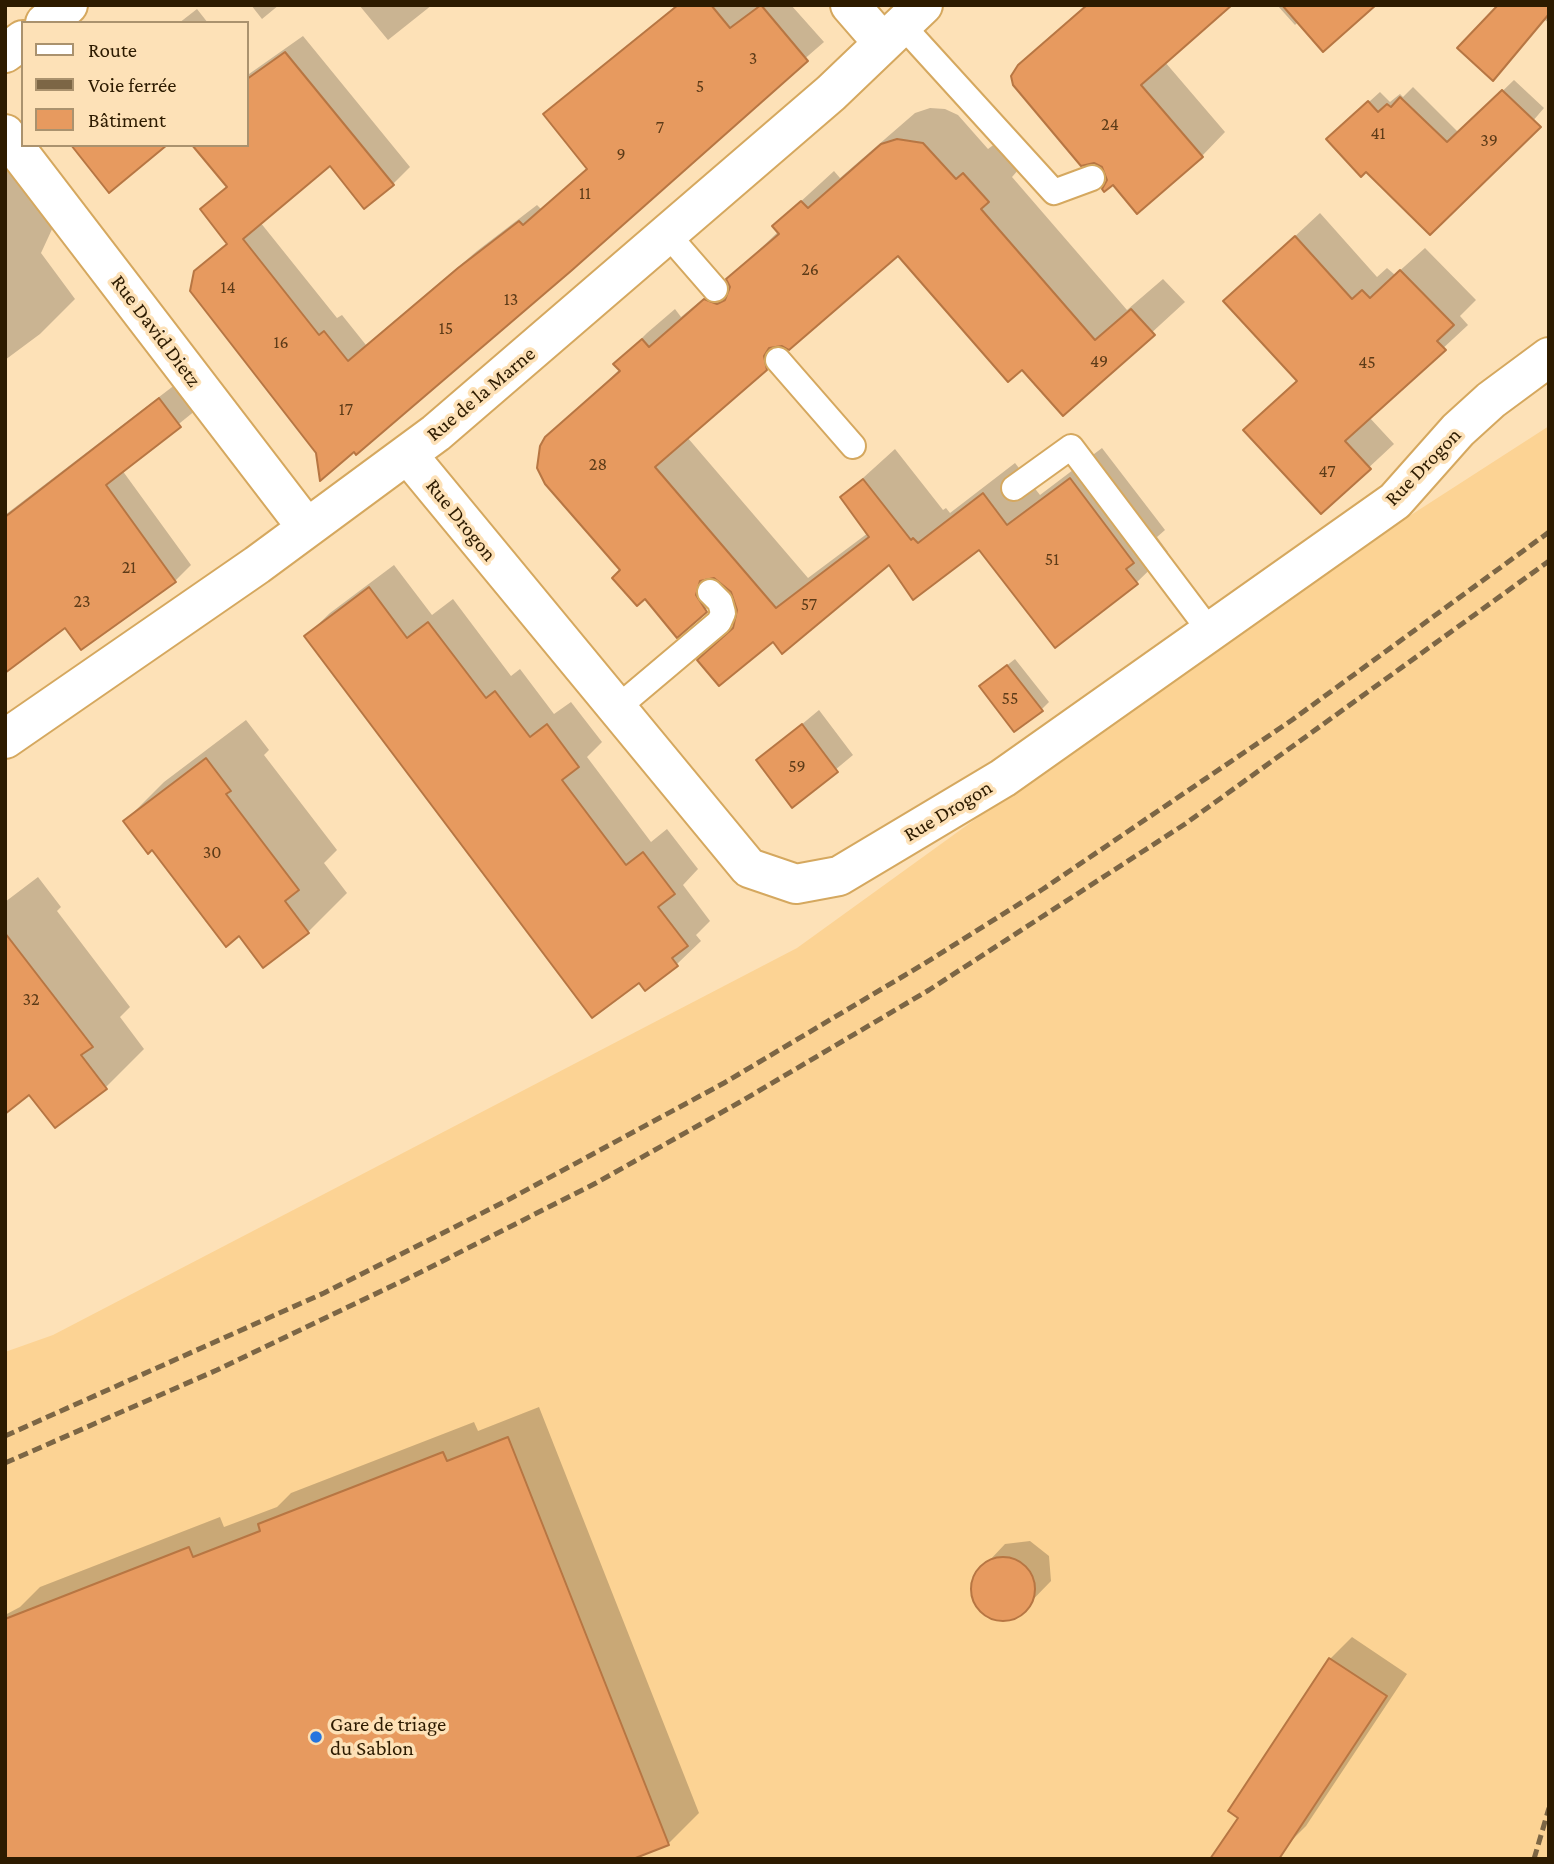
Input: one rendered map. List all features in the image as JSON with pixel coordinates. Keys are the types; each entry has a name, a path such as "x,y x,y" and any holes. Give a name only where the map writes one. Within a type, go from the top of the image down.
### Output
{"street":[{"path":"48,21 68,5"},
{"path":"849,5 902,24"},
{"name":"Rue de la Marne","path":"5,739 408,455 667,236 902,24"},
{"path":"5,54 21,42"},
{"name":"Rue David Dietz","path":"5,134 307,528"},
{"name":"Rue Drogon","path":"408,455 749,868 796,884 839,876 1003,778 1395,501 1421,475 1458,430 1490,400 1549,357"}],"lane":[{"path":"902,24 1054,192 1092,178"},
{"path":"667,236 715,289"},
{"path":"778,360 853,446"},
{"path":"1014,488 1071,447 1209,630"},
{"path":"617,708 719,622 723,613 720,602 710,592"}],"shaded area":[{"path":"1549,426 1549,1859 5,1859 5,1352 53,1335 797,948 1276,602"}],"building":[{"path":"678,5 711,5 730,28 761,5 808,61 571,271 356,455 354,452 320,481 316,453 190,291 194,271 227,244 200,209 227,187 194,147 248,147 248,78 285,52 394,185 364,209 330,166 243,239 319,335 324,331 348,361 458,268 519,221 523,225 587,169 543,114"},
{"path":"1087,5 1232,5 1141,85 1203,157 1137,214 1113,185 1104,192 1102,189 1107,180 1102,167 1094,163 1081,166 1013,85 1011,76 1018,65"},
{"path":"1282,5 1376,5 1323,52"},
{"path":"1498,5 1549,5 1549,14 1493,81 1457,48"},
{"path":"1502,90 1541,127 1430,235 1366,172 1361,177 1326,139 1368,101 1378,112 1387,104 1391,107 1400,97 1447,142"},
{"path":"897,139 923,143 956,179 963,173 989,202 981,209 1095,340 1131,309 1155,335 1063,416 1022,370 1008,382 898,256 789,350 782,346 769,348 764,356 767,370 655,467 776,608 869,537 840,497 863,479 911,540 913,538 918,543 983,493 1007,525 1070,478 1134,563 1126,569 1138,584 1055,648 979,550 913,600 889,565 782,654 773,642 719,686 697,660 733,628 737,610 731,592 714,578 700,581 696,595 707,612 677,638 645,599 637,606 612,578 620,570 545,484 537,468 540,446 545,437 620,371 613,364 642,339 649,347 704,299 717,304 725,300 730,287 726,279 779,234 772,226 801,201 808,208 881,144"},
{"path":"73,147 165,147 109,193"},
{"path":"1295,236 1352,299 1362,290 1370,298 1400,270 1454,325 1437,341 1446,350 1345,441 1371,469 1321,514 1243,430 1297,381 1223,301"},
{"path":"159,398 181,427 106,485 176,582 81,650 65,628 5,673 5,517"},
{"path":"369,587 407,638 428,622 486,698 495,691 530,737 547,724 579,767 562,780 626,865 643,852 675,894 658,907 688,946 672,958 678,966 645,991 639,983 592,1018 304,636"},
{"path":"1007,665 1043,711 1014,732 979,686"},
{"path":"802,724 838,772 792,808 756,760"},
{"path":"206,758 231,791 226,794 299,890 285,901 309,933 263,968 239,936 226,947 152,850 148,854 123,821"},
{"path":"5,933 93,1047 81,1055 107,1089 55,1128 29,1095 5,1114"},
{"name":"Gare de triage du Sablon","path":"508,1437 669,1845 633,1859 5,1859 5,1619 189,1547 193,1557 260,1531 258,1524 443,1452 447,1461"},
{"path":"997,1557 1009,1557 1026,1566 1033,1577 1033,1601 1026,1612 1009,1621 997,1621 985,1616 976,1607 971,1595 971,1583 976,1571 985,1562"},
{"path":"1329,1658 1387,1696 1279,1859 1210,1859 1238,1818 1228,1811"}],"railway":[{"path":"5,1436 324,1293 506,1201 724,1083 1043,889 1292,720 1549,532"},
{"path":"5,1463 217,1370 421,1272 596,1183 740,1102 929,990 1185,824 1549,561"},
{"path":"1534,1859 1549,1808"}],"place":[{"name":"Gare de triage du Sablon","path":"316,1737"}]}
